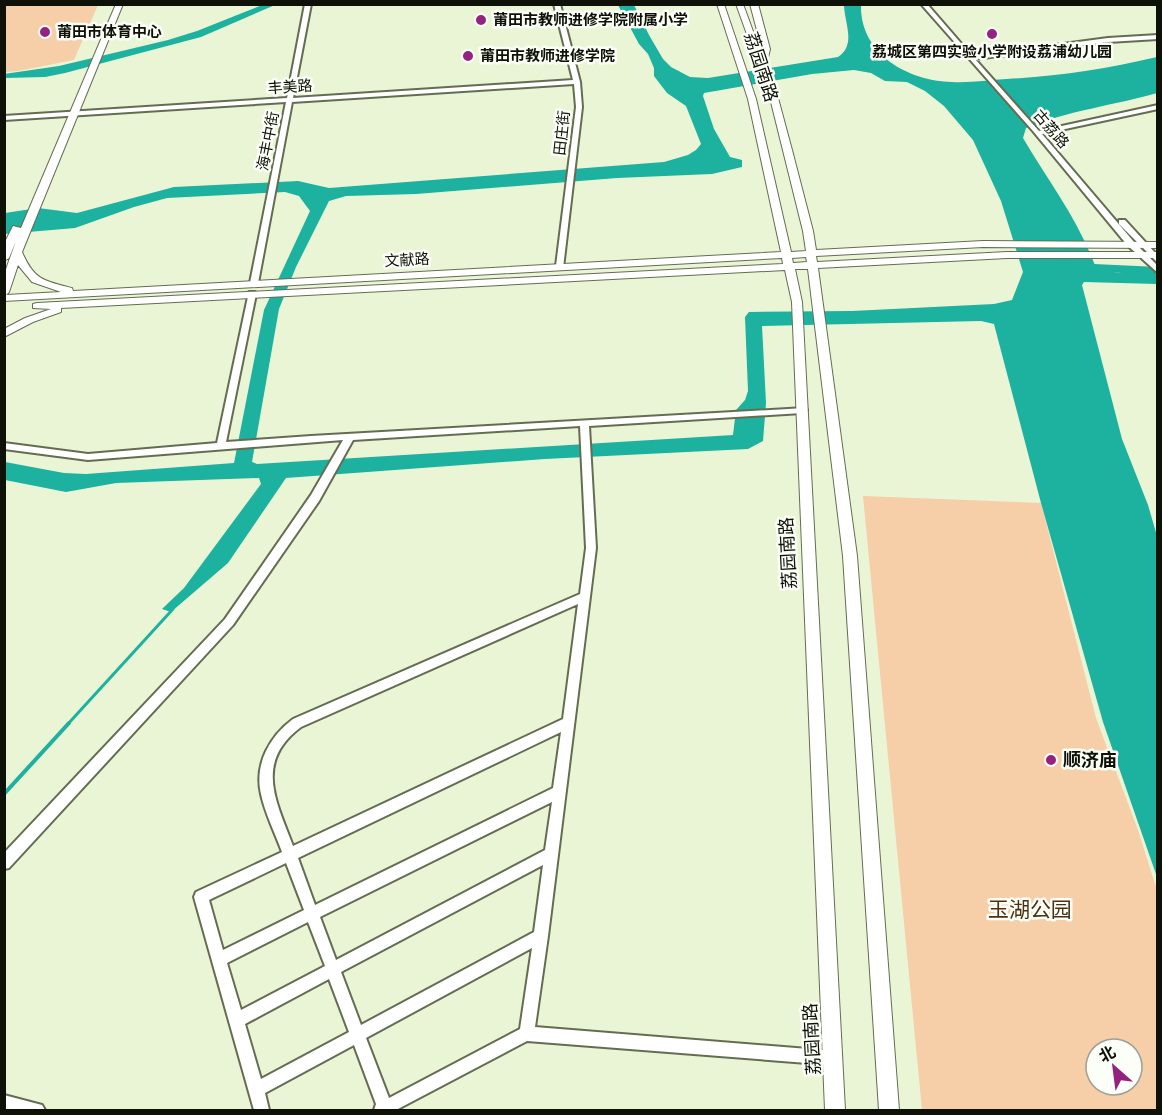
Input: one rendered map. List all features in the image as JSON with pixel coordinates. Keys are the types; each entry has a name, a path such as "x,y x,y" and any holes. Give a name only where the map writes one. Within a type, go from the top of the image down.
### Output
{"main road":[{"path":"95,52 110,4"},
{"path":"4,292 8,253 95,52 120,4"},
{"name":"荔园南路","path":"720,4 747,84 769,170 797,302 835,1110"},
{"name":"荔园南路","path":"739,4 768,83 788,150 813,265 850,556 889,1110"},
{"path":"754,4 765,49 762,67"},
{"path":"8,253 23,234 31,204"},
{"name":"文献路","path":"4,298 253,289 560,266 788,260 811,252 1007,244 1103,249"},
{"path":"1103,249 1131,244 1156,257"},
{"path":"4,307 80,304 253,289 788,260 813,265 1103,249 1141,250 1158,245"},
{"path":"8,253 32,280 42,285 88,294"},
{"path":"4,334 39,315 80,304"}],"street":[{"name":"海丰中街","path":"221,446 309,4"},
{"name":"田庄街","path":"557,4 578,82 579,107 560,266"},
{"name":"古荔路","path":"923,4 1039,131 1158,272"},
{"name":"古荔路","path":"929,4 975,60"},
{"path":"975,60 1158,36"},
{"name":"丰美路","path":"4,118 578,82"},
{"path":"1039,131 1158,107"},
{"name":"古荔路","path":"1039,131 1131,244"},
{"path":"4,446 88,457 270,442 584,425 730,413 802,410"},
{"path":"526,1034 552,854 591,548 584,425"},
{"path":"4,863 230,622 315,498 350,437"},
{"path":"585,596 287,730 274,748 265,767 267,794 358,1035 383,1109 526,1034 833,1058"},
{"path":"262,1110 201,897 569,722"},
{"path":"219,959 560,792"},
{"path":"237,1020 552,854"},
{"path":"256,1090 541,936"},
{"path":"4,1103 37,1110"}],"green space":[{"name":"莆田市体育中心","path":"4,5 98,5 74,60 5,72"},
{"name":"玉湖公园","path":"863,496 1041,503 1096,718 1138,830 1157,890 1157,1110 922,1110"}],"water":[{"path":"844,4 861,5 863,22 869,38 878,51 890,62 904,70 935,80 966,82 1046,76 1157,57 1157,93 1042,122 1026,128 1023,138 1081,233 1096,268 1118,273 1157,272 1157,284 1084,282 1082,285 1122,439 1148,505 1157,536 1157,877 1103,722 1041,503 994,324 981,321 762,326 766,403 763,441 748,449 545,459 286,478 228,563 171,612 162,609 184,588 261,484 259,478 116,483 66,492 5,480 5,462 64,473 86,474 234,463 264,310 310,211 299,196 285,192 167,198 75,228 5,234 5,213 38,208 77,213 174,187 298,181 329,188 664,162 688,155 701,144 686,106 667,93 654,76 654,68 648,54 639,44 618,5 634,5 663,59 671,67 690,77 708,78 838,57 844,52 848,40","holes":["854,70 871,73 885,81 907,82 925,91 944,106 973,140 1001,201 1023,272 1012,300 994,304 852,311 749,312 745,317 748,391 745,400 736,410 733,435 257,464 252,462 279,309 296,267 329,201 346,196 416,194 617,178 712,174 742,167 742,160 730,157 714,129 704,93 812,74"]},
{"path":"262,5 275,5 201,37 65,73 45,77 5,78 4,74 59,66 168,40"}],"waterway":[{"path":"1073,267 1158,271"},
{"path":"67,725 173,609"},
{"path":"4,794 69,723"}],"place":[{"name":"莆田市教师进修学院附属小学","path":"481,20"},
{"name":"莆田市体育中心","path":"45,32"},
{"name":"荔城区第四实验小学附设荔浦幼儿园","path":"992,34"},
{"name":"莆田市教师进修学院","path":"468,56"},
{"name":"顺济庙","path":"1051,760"}]}
